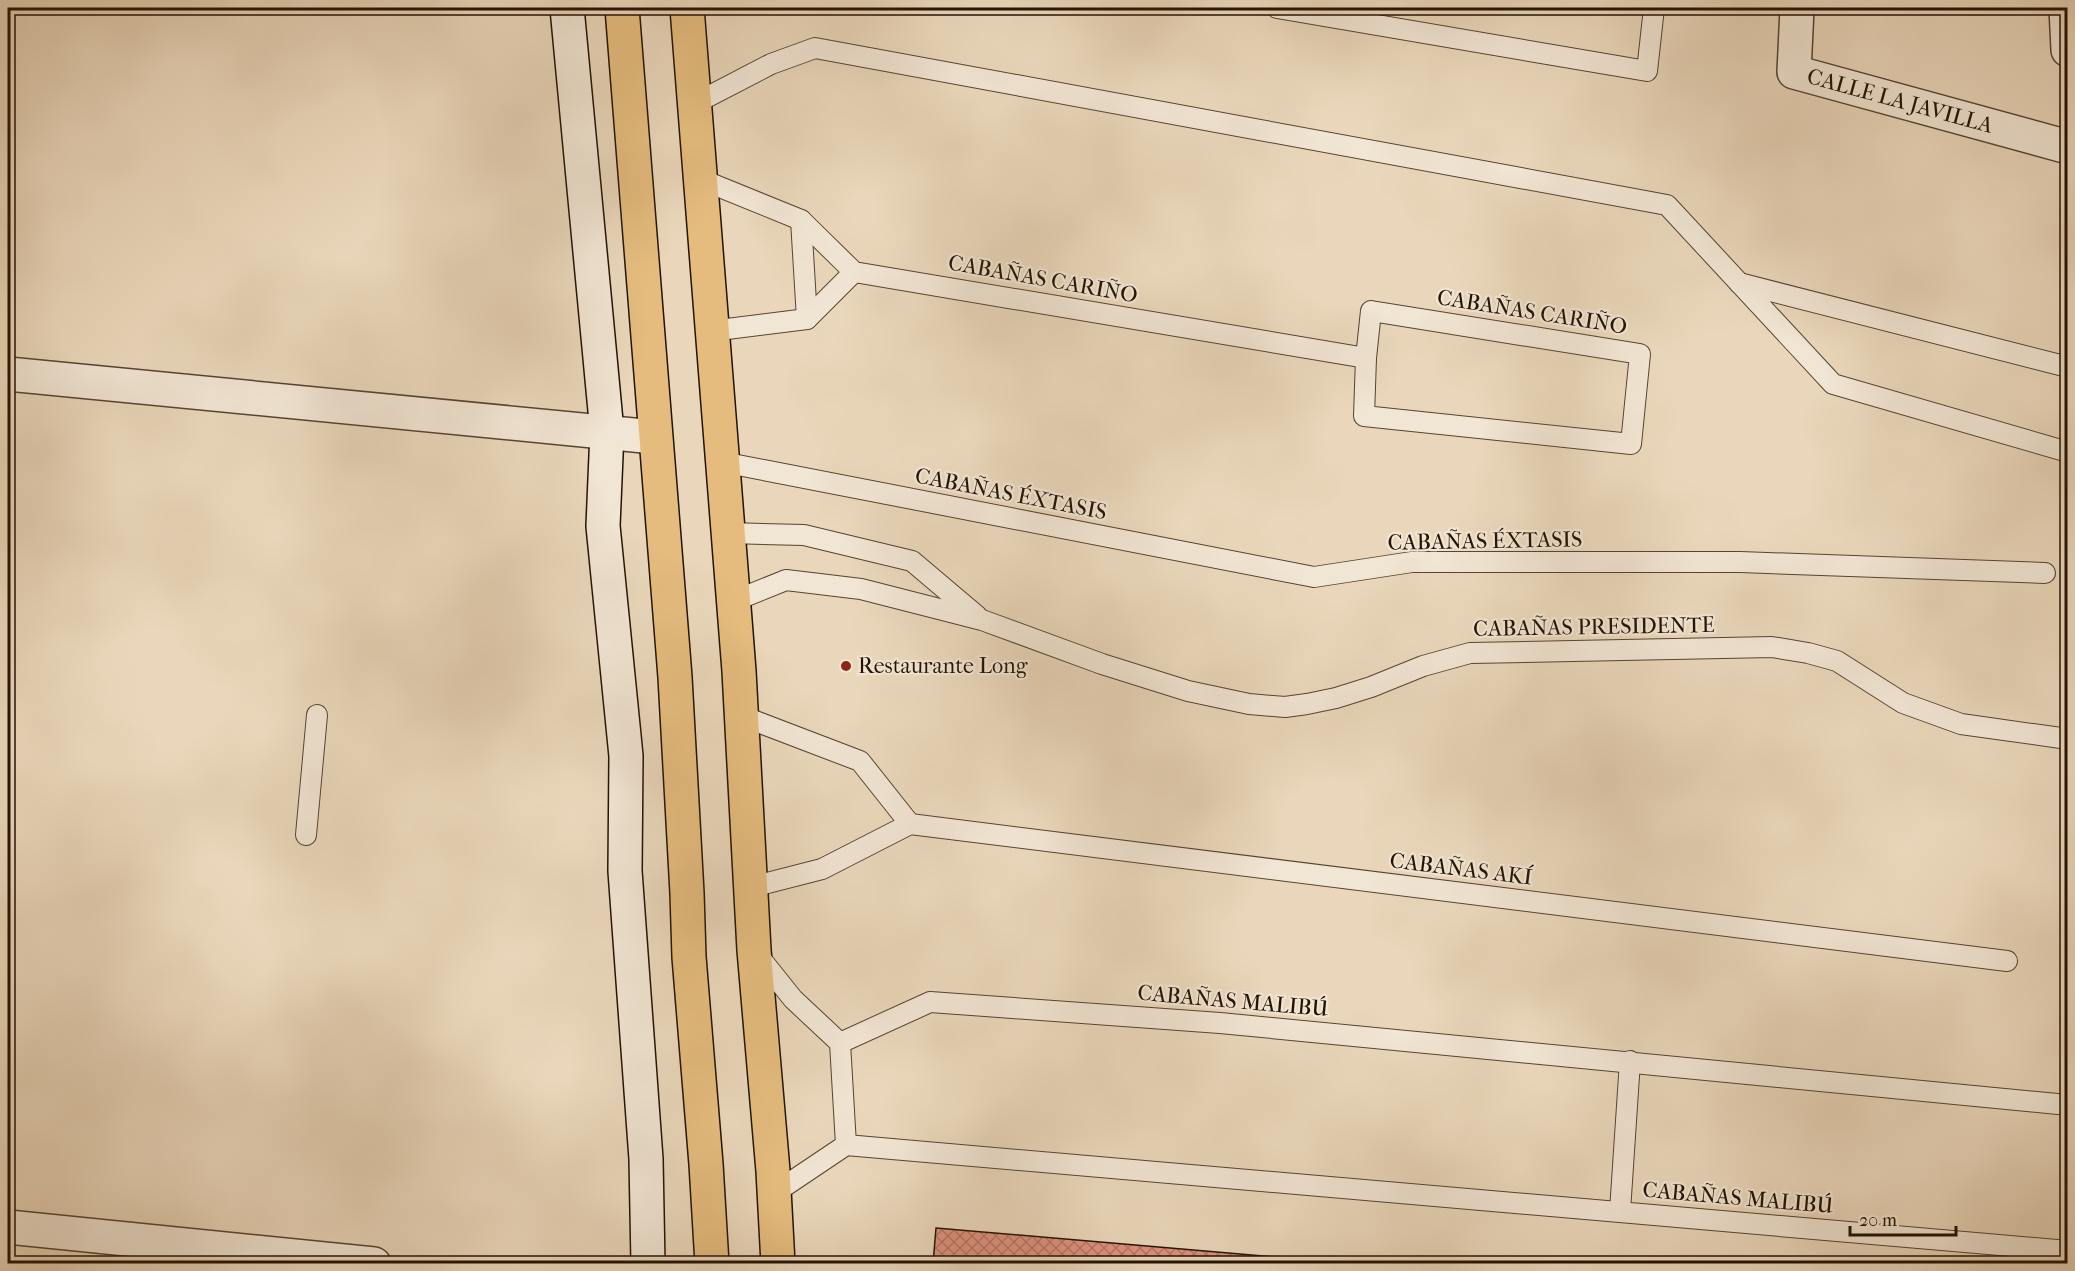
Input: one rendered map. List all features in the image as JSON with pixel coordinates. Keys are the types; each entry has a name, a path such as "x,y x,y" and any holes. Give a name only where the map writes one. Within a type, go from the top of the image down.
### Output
{"main road":[{"path":"622,8 654,437 675,677 689,957 712,1263"},
{"path":"687,8 734,601 754,950 772,1159 778,1263"}],"street":[{"path":"567,8 607,432 603,526 626,756 625,871 646,1159 648,1263"},
{"name":"CALLE LA JAVILLA","path":"1797,8 1794,72 2067,147"},
{"path":"2066,8 2067,50"},
{"path":"8,374 654,437"},
{"path":"8,1227 374,1263"}],"lane":[{"path":"1277,8 1647,71 1654,8"},
{"path":"694,104 771,64 815,48 1666,205 1833,384 2067,452"},
{"path":"700,180 801,220 854,272 807,319 711,331"},
{"path":"801,220 807,319"},
{"name":"CABAÑAS CARIÑO","path":"854,272 1366,358"},
{"path":"1739,283 2067,367"},
{"name":"CABAÑAS CARIÑO","path":"1371,310 1640,354 1631,444 1364,416 1366,358 1371,310"},
{"name":"CABAÑAS ÉXTASIS","path":"722,462 1314,577 1412,562 1740,562 2045,573"},
{"name":"CABAÑAS PRESIDENTE","path":"727,533 804,535 912,561 982,620"},
{"name":"CABAÑAS PRESIDENTE","path":"734,601 786,580 861,589 982,620 1102,664 1188,691 1250,704 1285,707 1336,698 1423,666 1470,653 1772,648 1808,653 1837,661 1903,703 1961,724 1990,730 2067,739"},
{"path":"306,835 317,715"},
{"path":"741,716 860,761 910,824 822,869 752,887"},
{"name":"CABAÑAS AKÍ","path":"910,824 2007,961"},
{"path":"754,950 793,999 840,1043 846,1145 773,1194"},
{"name":"CABAÑAS MALIBÚ","path":"840,1043 930,1002 1220,1023 2067,1105"},
{"name":"CABAÑAS MALIBÚ","path":"1620,1211 1630,1061"},
{"name":"CABAÑAS MALIBÚ","path":"846,1145 2067,1251"}],"building":[{"path":"936,1228 1356,1264 933,1264"}],"place":[{"name":"Restaurante Long","path":"846,666"}]}
